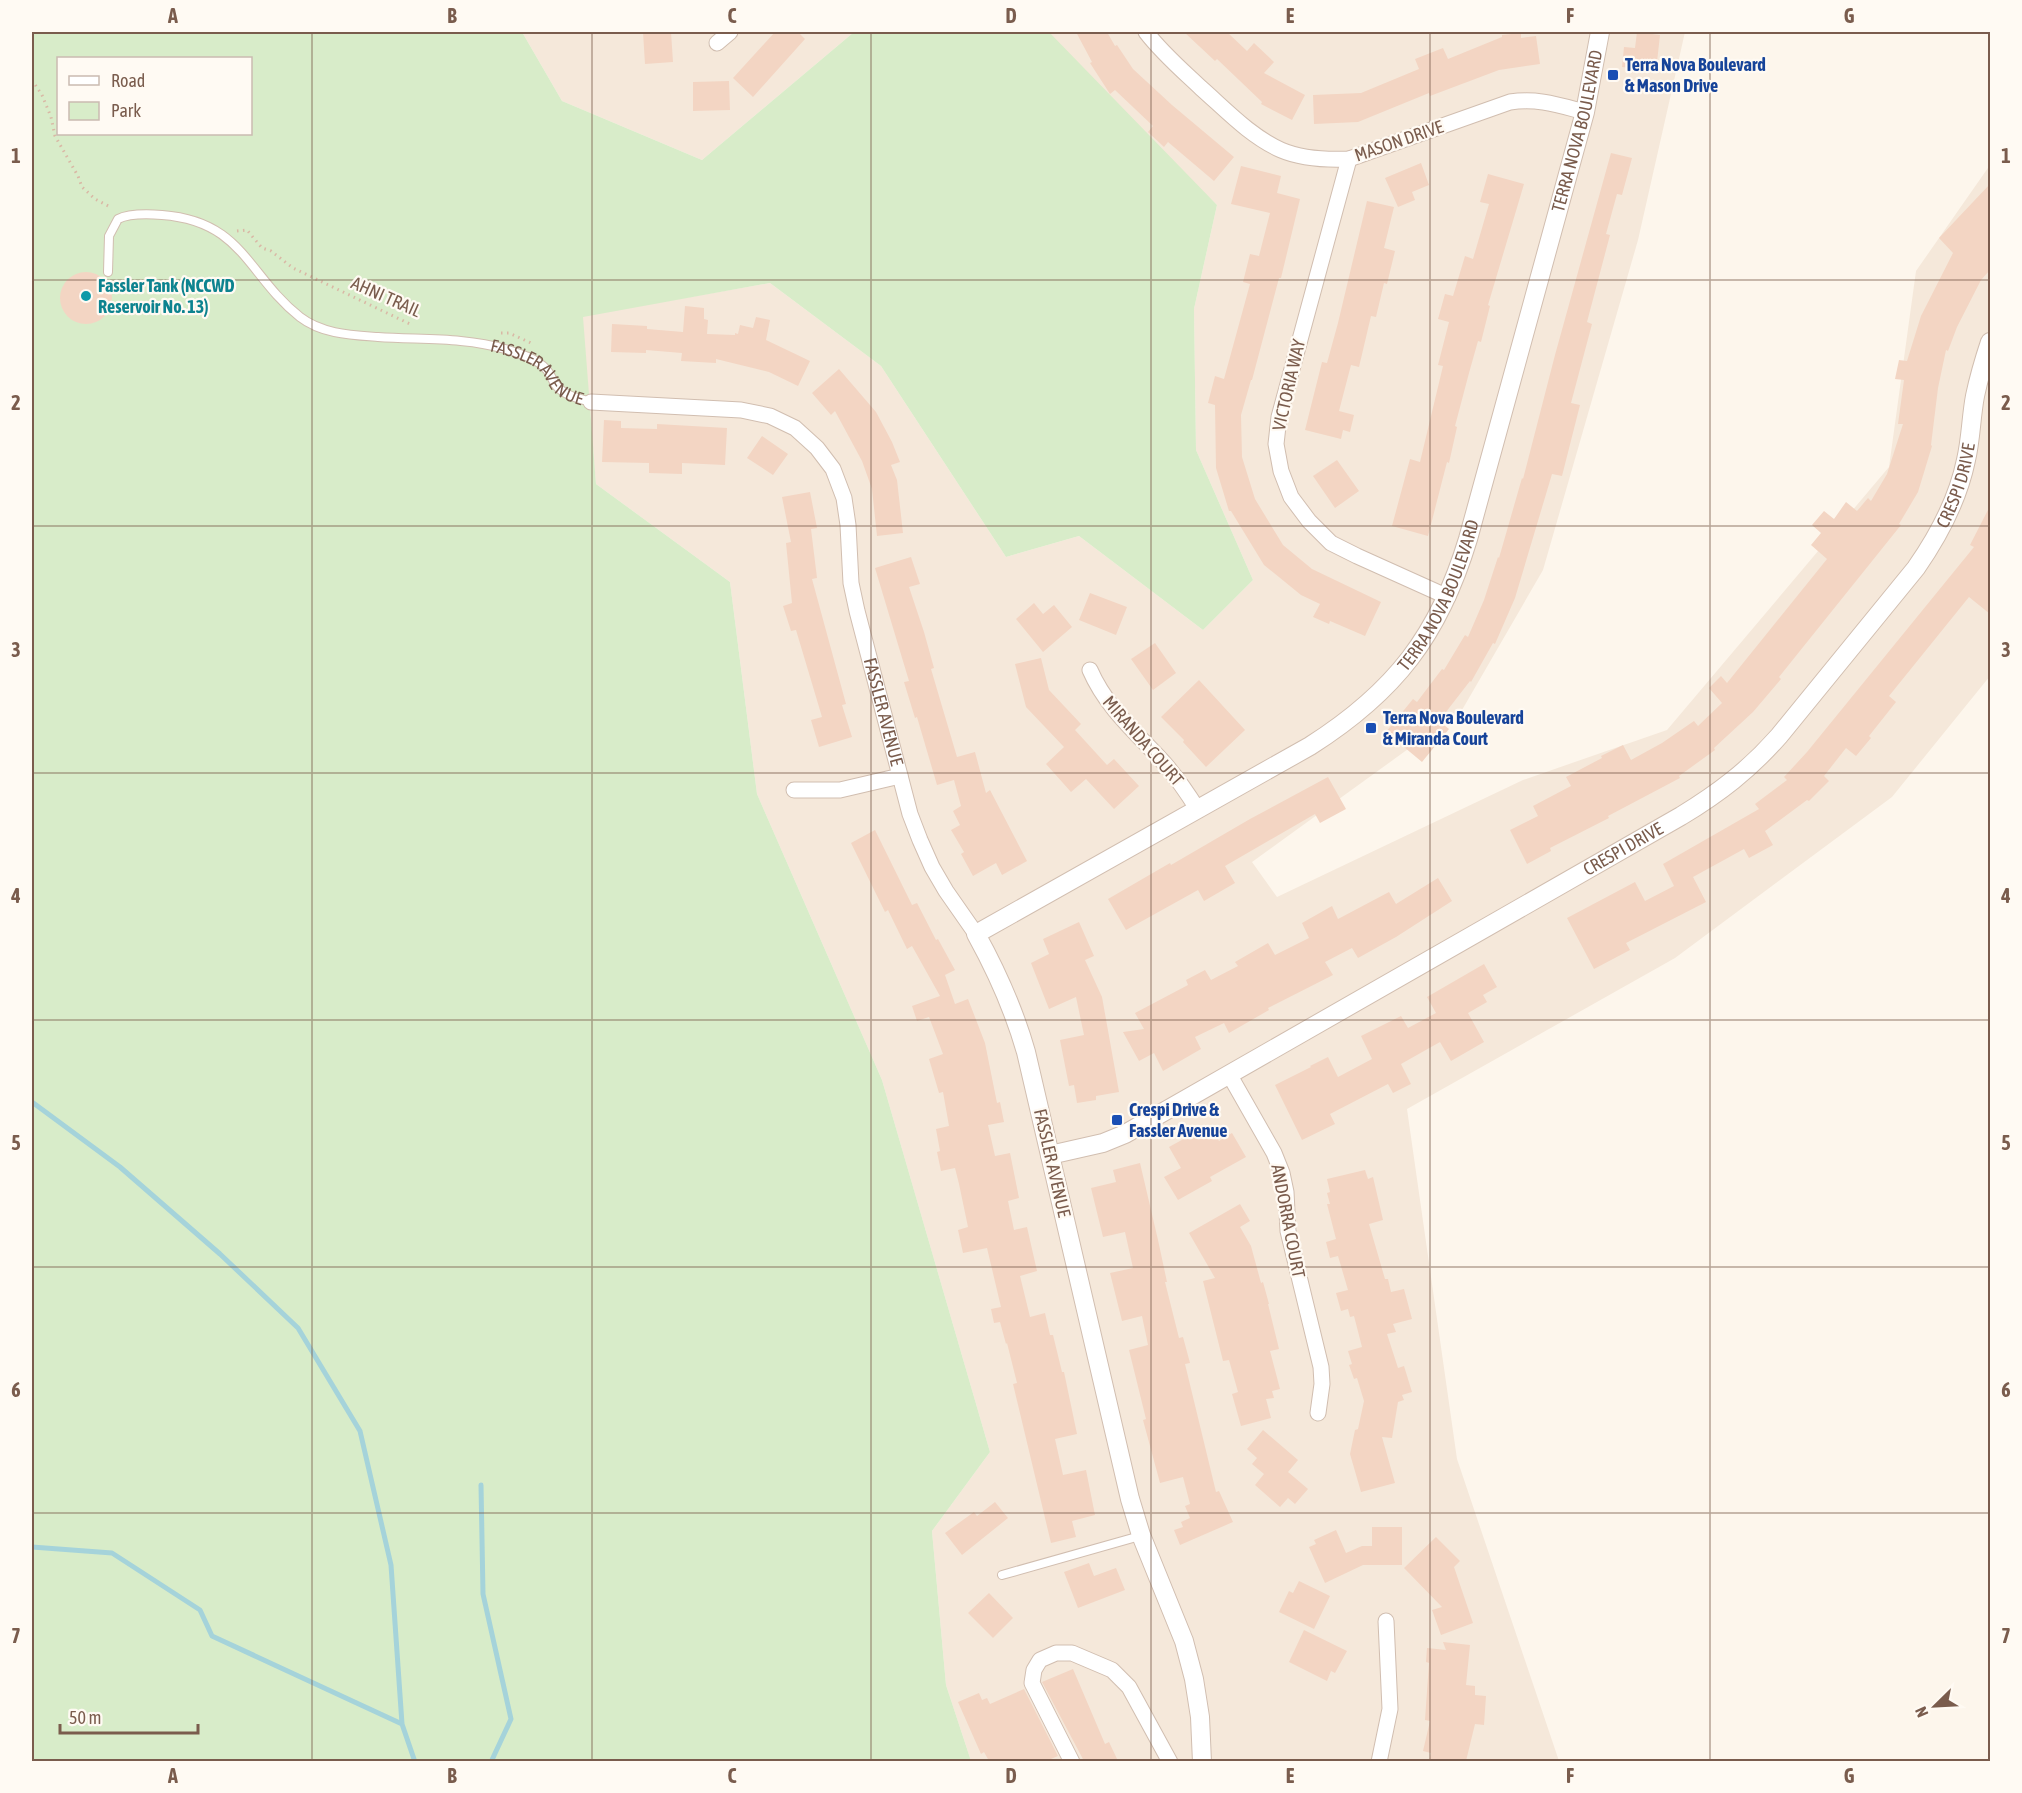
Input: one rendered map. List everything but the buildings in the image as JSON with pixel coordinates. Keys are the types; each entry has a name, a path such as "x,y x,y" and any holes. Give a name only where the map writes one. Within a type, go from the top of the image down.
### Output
{"street":[{"path":"717,43 730,32"},
{"name":"MASON DRIVE","path":"1146,32 1171,60 1238,122 1260,139 1282,151 1304,157 1327,160 1349,159 1510,102 1527,99 1585,112"},
{"name":"TERRA NOVA BOULEVARD","path":"976,934 1310,746 1364,708 1393,680 1413,655 1432,627 1448,597 1468,539 1585,112 1600,32"},
{"name":"VICTORIA WAY","path":"1349,159 1279,417 1276,444 1281,471 1291,497 1309,521 1331,543 1448,597"},
{"name":"CRESPI DRIVE","path":"1050,1155 1103,1143 1125,1134 1681,816 1734,781 1758,760 1916,568 1933,544 1946,519 1966,461 1981,368 1990,342"},
{"name":"FASSLER AVENUE","path":"591,402 741,410 770,416 795,428 817,448 833,470 844,498 851,583 855,602 910,814 932,867 976,934 1004,988 1026,1052 1130,1499 1141,1535 1174,1615 1194,1679 1200,1717 1202,1761"},
{"name":"MIRANDA COURT","path":"1090,670 1096,685 1110,706 1166,766 1198,810"},
{"path":"794,790 840,790 900,776"},
{"name":"ANDORRA COURT","path":"1229,1074 1274,1153 1282,1173 1286,1192 1288,1231 1321,1367 1322,1384 1318,1413"},
{"path":"1379,1761 1390,1709 1386,1621"},
{"path":"1072,1761 1032,1683 1034,1670 1040,1660 1056,1653 1072,1653 1085,1657 1112,1670 1130,1687 1170,1761"}],"lane":[{"name":"FASSLER AVENUE","path":"127,216 156,214 183,216 218,231 235,245 284,302 300,317 316,326 336,333 353,335 485,344 518,353 545,368 561,391 591,402"},
{"path":"108,272 107,249 111,230 118,219 127,216"},
{"path":"1002,1575 1141,1535"}],"path":[{"path":"32,80 42,95 51,117 55,136 82,187 95,199 127,216"},
{"name":"AHNI TRAIL","path":"218,231 247,230 262,248 271,251 293,268 420,328"},
{"path":"498,333 509,333 528,341 545,368"}],"shaded area":[{"path":"522,32 854,32 702,160 562,101"},
{"path":"1033,32 1685,32 1638,240 1543,570 1462,710 1252,862 1277,897 1523,780 1667,730 1889,467 1916,271 1990,165 1990,676 1892,797 1675,958 1407,1109 1457,1459 1559,1761 971,1761 946,1685 932,1531 990,1452 882,1080 757,794 730,582 596,484 582,316 770,283 881,366 1006,557 1079,536 1203,630 1253,580 1196,450 1194,309 1217,205"}],"green space":[{"path":"32,32 522,32 562,101 702,160 854,32 1049,32 1217,205 1194,309 1196,450 1253,580 1203,630 1079,536 1006,557 881,366 770,283 583,317 596,484 730,582 757,794 882,1080 990,1452 932,1531 946,1685 971,1761 32,1762"}],"waterway":[{"path":"32,1102 120,1167 220,1254 298,1328 360,1431 391,1565 402,1724 415,1762"},
{"path":"481,1485 483,1594 511,1719 491,1762"},
{"path":"32,1547 112,1553 200,1610 212,1636 402,1724"}],"place":[{"name":"Terra Nova Boulevard & Mason Drive","path":"1613,75"},
{"name":"Fassler Tank (NCCWD Reservoir No. 13)","path":"86,296"},
{"name":"Terra Nova Boulevard & Miranda Court","path":"1371,728"},
{"name":"Crespi Drive & Fassler Avenue","path":"1117,1120"}]}
